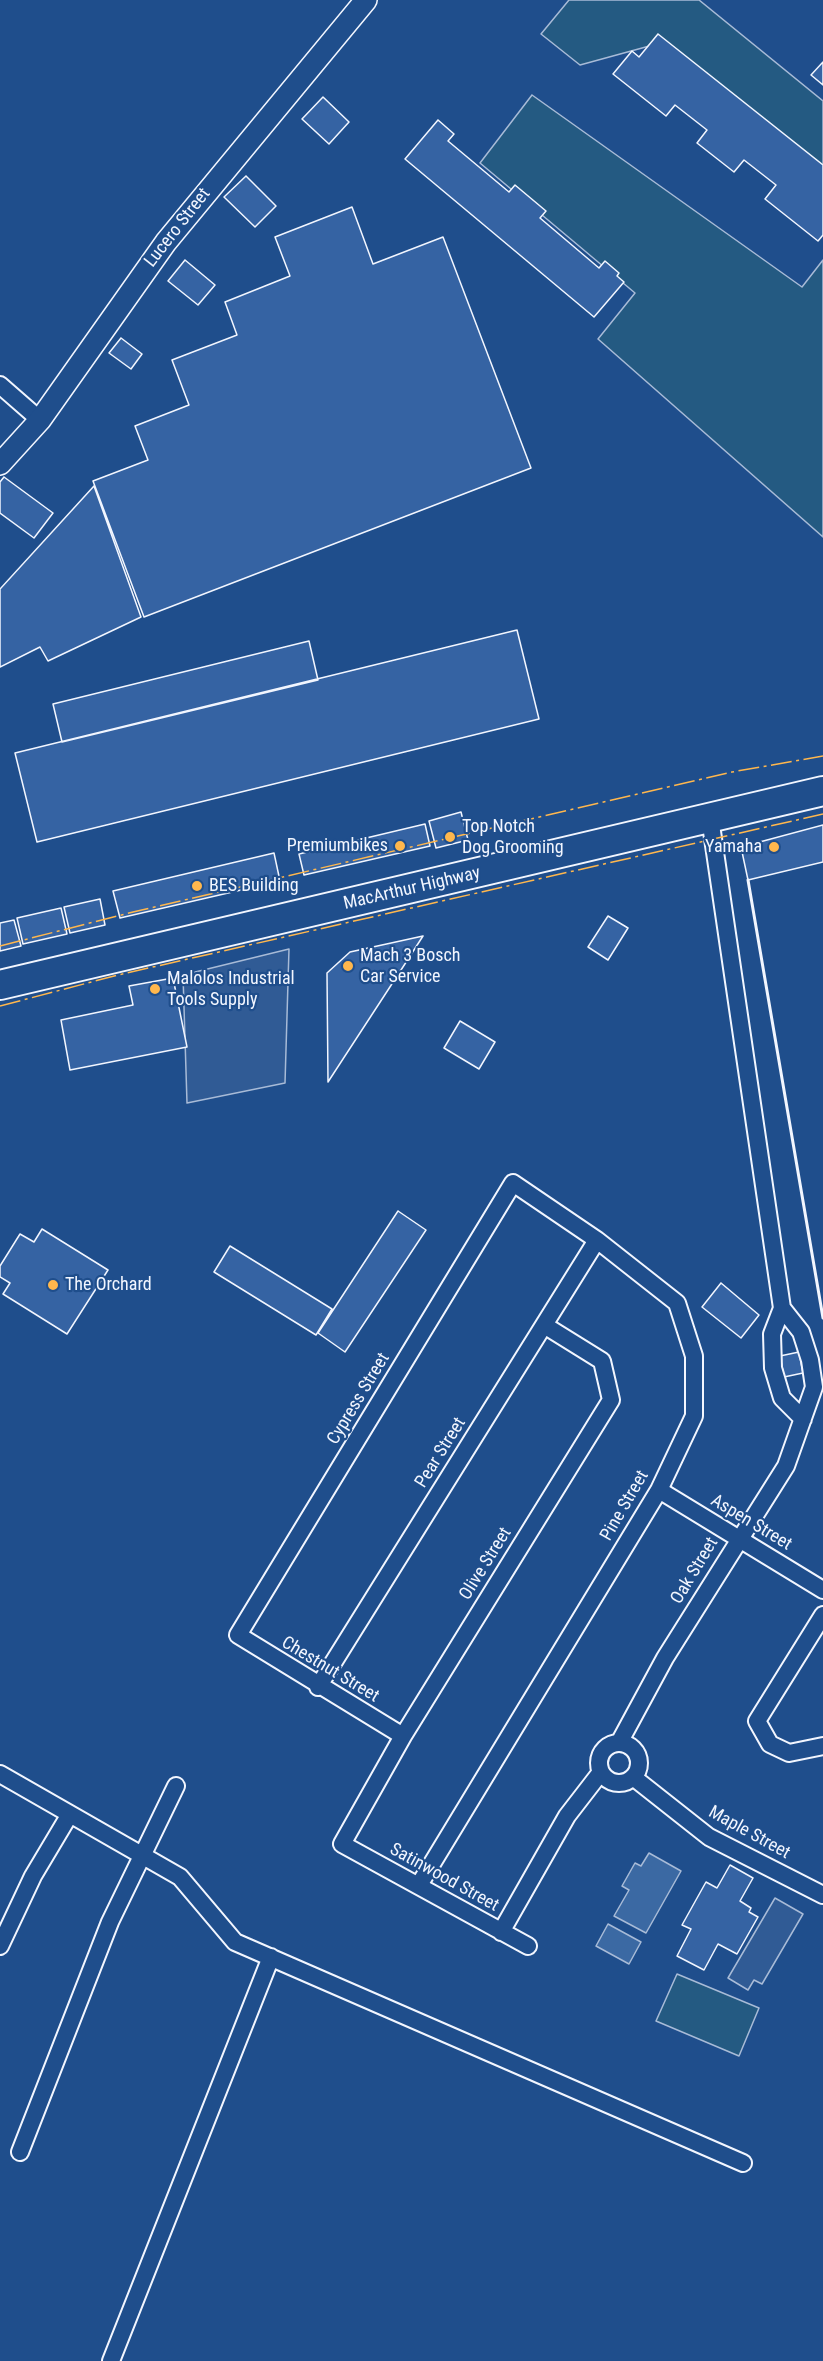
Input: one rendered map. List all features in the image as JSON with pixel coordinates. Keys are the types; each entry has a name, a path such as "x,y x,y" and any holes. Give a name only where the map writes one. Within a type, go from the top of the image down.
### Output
{"highway":[{"name":"MacArthur Highway","path":"0,985 823,791"}],"street":[{"name":"Lucero Street","path":"0,464 40,420 166,242 366,0"},
{"path":"0,385 40,420"},
{"path":"710,818 782,1308 772,1334 774,1368 782,1398 803,1419"},
{"name":"Pine Street","path":"419,1885 659,1490 694,1416 694,1356 677,1303 597,1240 513,1183"},
{"name":"Cypress Street","path":"238,1635 513,1183"},
{"name":"Pear Street","path":"318,1687 597,1240"},
{"name":"Oak Street","path":"619,1743 665,1658 737,1538 786,1466 814,1387 810,1360 801,1332 782,1308"},
{"name":"Olive Street","path":"342,1844 403,1736 611,1400 602,1361 544,1325"},
{"name":"Aspen Street","path":"659,1490 823,1590"},
{"path":"823,1615 757,1721 770,1744 789,1753 823,1746"},
{"name":"Chestnut Street","path":"238,1635 318,1687 403,1736"},
{"path":"619,1743 633,1749 638,1763 633,1777 622,1783 609,1781 601,1772 599,1765 602,1752 612,1744 619,1743"},
{"path":"501,1932 567,1816 601,1772"},
{"path":"0,1774 180,1877 235,1942 743,2163"},
{"name":"Maple Street","path":"633,1777 709,1837 823,1895"},
{"path":"20,2151 110,1922 176,1786"},
{"path":"0,1946 33,1876 70,1814"},
{"name":"Satinwood Street","path":"342,1844 528,1946"},
{"path":"111,2361 271,1957"}],"shaded area":[{"path":"569,0 699,0 823,101 823,169 653,45 580,65 541,34"},
{"path":"532,95 802,287 823,260 823,537 598,339 635,293 480,163"},
{"path":"289,949 285,1083 187,1103 183,975"},
{"path":"649,1853 681,1871 646,1933 614,1916 629,1890 622,1886 635,1863 641,1866"},
{"path":"775,1898 803,1914 762,1984 754,1980 748,1990 728,1978"},
{"path":"608,1924 641,1942 629,1964 596,1946"},
{"path":"677,1974 759,2008 739,2056 656,2021"}],"building":[{"path":"658,34 823,165 823,235 818,241 765,199 776,185 744,160 734,172 697,143 707,130 675,105 666,116 613,74 632,51 639,57"},
{"path":"823,62 823,85 811,75"},
{"path":"323,97 349,122 329,144 302,119"},
{"path":"438,120 454,134 448,141 509,192 515,185 546,211 540,218 599,268 605,261 619,273 617,276 624,282 594,317 405,159"},
{"path":"246,176 276,206 255,227 224,197"},
{"path":"352,207 373,264 443,237 531,468 144,617 93,481 148,460 135,426 189,405 172,360 237,335 225,302 290,276 275,237"},
{"path":"185,260 215,285 198,305 168,281"},
{"path":"121,338 142,354 131,369 109,353"},
{"path":"4,477 53,513 34,538 0,513 0,482"},
{"path":"94,486 141,617 48,661 40,647 0,667 0,589"},
{"path":"517,630 539,719 37,842 15,753"},
{"path":"309,641 318,680 62,742 53,704"},
{"path":"461,812 468,840 436,848 429,821"},
{"path":"425,824 430,846 304,875 299,854"},
{"path":"823,825 823,862 748,880 741,847"},
{"name":"BES Building","path":"274,853 280,881 120,918 113,891"},
{"path":"100,899 105,925 70,933 64,907"},
{"path":"61,908 67,934 23,944 17,918"},
{"path":"608,916 628,928 608,960 588,947"},
{"path":"14,920 21,946 0,951 0,923"},
{"path":"423,936 328,1082 327,973 350,952"},
{"path":"173,978 187,1047 70,1070 61,1020 133,1005 129,986"},
{"path":"460,1021 495,1042 479,1069 444,1048"},
{"path":"398,1211 426,1230 345,1352 318,1333"},
{"path":"42,1229 108,1270 67,1334 3,1294 10,1283 0,1277 0,1266 20,1234 34,1242"},
{"path":"230,1246 332,1309 316,1335 214,1272"},
{"path":"721,1283 759,1315 741,1338 702,1307"},
{"path":"799,1352 803,1373 784,1377 780,1356"},
{"path":"730,1865 753,1878 740,1901 751,1908 749,1912 758,1917 737,1954 718,1944 704,1970 677,1956 691,1929 682,1925 706,1882 717,1888"}],"wall":[{"path":"748,880 823,1318"}],"power":[{"path":"0,946 133,912 732,772 823,756"},
{"path":"0,1006 118,975 823,814"}],"place":[{"name":"Top Notch Dog Grooming","path":"450,837"},
{"name":"Premiumbikes","path":"400,846"},
{"name":"Yamaha","path":"774,847"},
{"name":"BES Building","path":"197,886"},
{"name":"Mach 3 Bosch Car Service","path":"348,966"},
{"name":"Malolos Industrial Tools Supply","path":"155,989"},
{"name":"The Orchard","path":"53,1285"}]}
